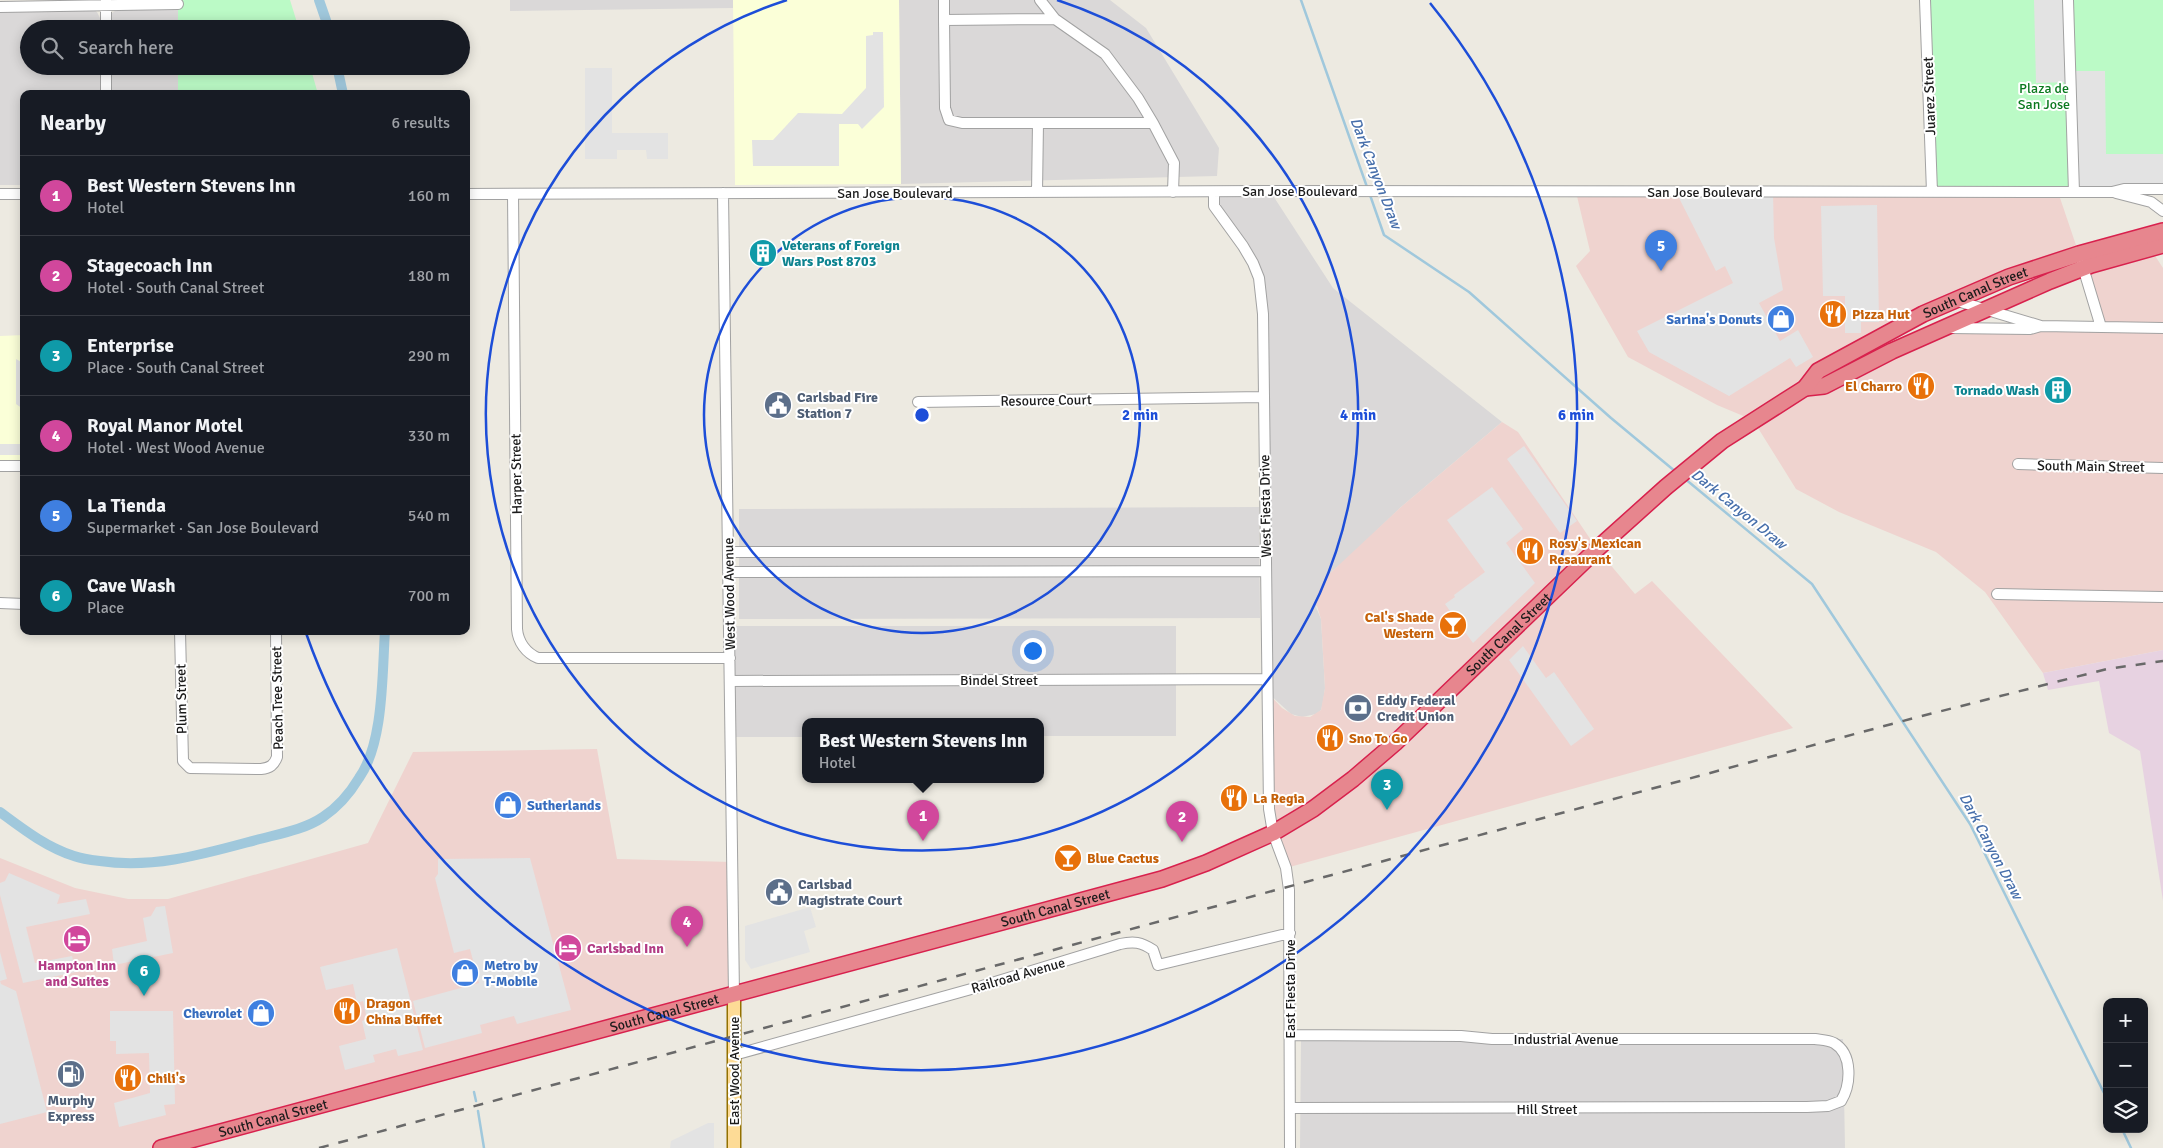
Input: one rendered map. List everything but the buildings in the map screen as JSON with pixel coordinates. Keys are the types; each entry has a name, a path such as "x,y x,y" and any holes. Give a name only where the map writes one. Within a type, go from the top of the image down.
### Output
{"highway":[{"name":"South Canal Street","path":"1805,388 1824,386 1886,354 1986,309 2081,261 2158,232"},
{"name":"South Canal Street","path":"161,1148 1162,879 1214,860 1273,833 1320,804 1371,765 1597,549 1693,464 1722,441 1805,388 1818,371 1902,324 2009,277 2163,245"}],"main road":[{"name":"East Wood Avenue","path":"734,995 734,1148"}],"street":[{"path":"944,0 945,108 949,120 962,124 1153,124"},
{"path":"1040,0 1055,19 1105,54 1138,98 1164,141 1174,163 1173,192"},
{"name":"Juarez Street","path":"1925,0 1932,192"},
{"path":"2068,0 2074,192"},
{"path":"0,7 106,2 178,4"},
{"path":"106,2 106,20"},
{"path":"944,20 1055,19"},
{"path":"106,75 106,90"},
{"path":"1037,192 1038,123"},
{"name":"San Jose Boulevard","path":"470,194 1305,191 2112,192 2124,189 2163,189"},
{"path":"2146,190 2163,197"},
{"name":"West Fiesta Drive","path":"1214,192 1214,206 1243,246 1259,278 1263,314 1269,809 1273,833"},
{"path":"2112,192 2138,197 2150,202 2163,211"},
{"path":"0,194 20,194"},
{"name":"Harper Street","path":"513,194 518,636 528,652 538,658 730,658"},
{"name":"West Wood Avenue","path":"724,194 734,995"},
{"path":"2081,261 2101,327"},
{"path":"1954,300 2040,326 2163,328"},
{"path":"1944,327 2030,329 2040,326"},
{"name":"Resource Court","path":"918,402 1264,397"},
{"name":"South Main Street","path":"2018,464 2163,468"},
{"path":"0,466 20,466"},
{"path":"728,552 1265,552"},
{"path":"728,572 1266,570"},
{"path":"1997,594 2163,596"},
{"path":"0,603 20,604"},
{"name":"Plum Street","path":"180,635 182,755 183,761 186,764"},
{"name":"Peach Tree Street","path":"186,764 190,768 195,769 261,769 268,768 274,764 277,757 276,635"},
{"name":"Bindel Street","path":"730,681 1267,679"},
{"name":"East Fiesta Drive","path":"1273,833 1286,868 1290,933 1290,1148"},
{"name":"Railroad Avenue","path":"734,1055 991,984 1120,944 1134,941 1142,943 1153,950 1158,965 1290,933"},
{"name":"Industrial Avenue","path":"1290,1035 1461,1036 1492,1039 1806,1039 1832,1042 1840,1048"},
{"name":"Hill Street","path":"1290,1108 1804,1107 1835,1104 1844,1096 1848,1080 1848,1070 1840,1048"}],"shaded area":[{"path":"510,0 733,0 733,8 510,11"},
{"path":"733,0 899,0 901,184 735,185"},
{"path":"899,0 1110,0 1146,28 1219,148 1217,176 901,184"},
{"path":"2034,0 2068,0 2070,71 2105,71 2106,154 2163,154 2163,189 2074,192 2070,82 2036,83"},
{"path":"90,8 97,12 100,18 100,20 20,20 20,75 100,75 100,90 20,90 20,185 0,185 0,11"},
{"path":"178,8 178,20 112,20 112,13 118,9"},
{"path":"873,32 883,32 884,107 862,129 858,124 839,124 839,166 753,166 752,140 773,140 798,113 842,114 866,88 866,36 873,35"},
{"path":"585,68 612,68 612,133 668,133 668,159 647,159 646,150 617,150 617,159 585,159"},
{"path":"112,75 178,75 178,90 112,90"},
{"path":"1270,191 1333,288 1502,422 1401,507 1332,571 1316,607 1321,619 1325,688 1323,703 1321,710 1316,714 1302,717 1291,714 1268,693 1259,278 1220,217 1214,192"},
{"path":"1576,192 2058,192 2079,254 1931,310 1805,387 1944,327 2100,327 2083,268 2150,248 2163,268 2163,650 2043,673 1985,592 1936,552 1839,512 1796,489 1753,420 1717,405 1628,357 1576,266 1590,251"},
{"path":"1676,192 1773,192 1774,238 1783,290 1759,303 1780,341 1798,330 1813,357 1796,367 1790,358 1729,396 1649,352 1637,331 1733,283 1725,266 1716,271"},
{"path":"1877,205 1879,322 1861,322 1861,333 1845,333 1845,296 1823,296 1821,206"},
{"path":"20,335 20,466 0,466 0,336"},
{"path":"16,359 20,361 20,407 16,404"},
{"path":"1502,422 1518,432 1597,549 1635,594 1652,581 1793,728 1286,868 1273,833 1268,693 1282,708 1295,716 1310,717 1321,710 1325,688 1321,619 1316,603 1318,593 1325,578 1401,507"},
{"path":"0,444 20,444 20,455 0,455"},
{"path":"1524,446 1577,521 1560,533 1507,459"},
{"path":"1492,487 1523,529 1506,543 1535,583 1473,643 1445,604 1485,572 1447,520"},
{"path":"1259,507 1260,618 739,619 739,509"},
{"path":"734,626 1176,626 1176,736 1044,736 1044,718 802,718 802,737 735,737"},
{"path":"1523,646 1546,678 1554,672 1594,729 1571,746 1509,660"},
{"path":"2163,650 2163,901 2140,751 2109,733 2099,681 2048,690 2043,673"},
{"path":"597,749 617,859 732,862 734,995 161,1148 0,1148 0,858 75,888 128,899 168,899 368,843 413,752"},
{"path":"530,858 571,1010 517,1024 514,1016 480,1025 482,1033 425,1048 413,1001 479,983 470,949 454,953 435,878 438,874 438,859"},
{"path":"9,873 60,895 57,904 86,899 90,914 26,927 35,963 72,956 76,972 23,983 0,895 0,883 5,881"},
{"path":"165,906 173,953 114,965 112,949 147,941 143,918 151,916 156,907"},
{"path":"810,907 816,927 804,931 810,952 751,969 745,960 745,926"},
{"path":"397,948 423,1050 398,1056 396,1049 373,1055 375,1062 345,1070 339,1046 366,1039 362,1021 367,1019 363,1001 357,1003 353,984 326,990 320,967"},
{"path":"0,952 7,979 0,981"},
{"path":"0,981 1,984 16,991 47,1112 0,1124"},
{"path":"110,1011 173,1011 175,1104 164,1105 166,1115 119,1127 114,1103 150,1093 149,1053 116,1054 116,1041 110,1041"},
{"path":"1301,1038 1843,1039 1845,1148 1300,1148"},
{"path":"708,1123 714,1123 714,1148 670,1148 671,1141"}],"green space":[{"path":"178,0 290,0 296,20 178,20"},
{"name":"Plaza de San Jose","path":"1925,0 2163,0 2163,189 1932,192"},
{"path":"178,75 313,75 317,90 178,90"}],"waterway":[{"path":"319,0 326,20"},
{"name":"Dark Canyon Draw","path":"1301,0 1367,187"},
{"path":"339,75 342,90"},
{"name":"Dark Canyon Draw","path":"1370,195 1384,235 1469,292 1611,418 1676,472"},
{"name":"Dark Canyon Draw","path":"1684,478 1812,584 1970,824 2103,1091"},
{"path":"0,812 54,848 83,859 120,863 159,862 179,859 282,834 308,825 323,817 339,804 352,789 367,763 373,746 380,708 385,635"},
{"path":"474,1092 476,1101"},
{"path":"478,1111 484,1148"},
{"name":"Dark Canyon Draw","path":"2124,1133 2131,1148"}],"railway":[{"path":"319,1148 1914,718 2107,669 2163,661"}],"place":[{"name":"Veterans of Foreign Wars Post 8703","path":"763,253"},
{"name":"La Tienda","path":"1661,271"},
{"name":"Pizza Hut","path":"1833,314"},
{"name":"Sarina's Donuts","path":"1781,319"},
{"name":"El Charro","path":"1921,386"},
{"name":"Tornado Wash","path":"2058,390"},
{"name":"Carlsbad Fire Station 7","path":"778,405"},
{"name":"Rosy's Mexican Resaurant","path":"1530,551"},
{"name":"Cal's Shade Western","path":"1453,625"},
{"name":"Eddy Federal Credit Union","path":"1358,708"},
{"name":"Sno To Go","path":"1330,738"},
{"name":"La Regia","path":"1234,798"},
{"name":"Sutherlands","path":"508,805"},
{"name":"Enterprise","path":"1387,810"},
{"name":"Best Western Stevens Inn","path":"923,841"},
{"name":"Stagecoach Inn","path":"1182,842"},
{"name":"Blue Cactus","path":"1068,858"},
{"name":"Carlsbad Magistrate Court","path":"779,892"},
{"name":"Hampton Inn and Suites","path":"77,939"},
{"name":"Royal Manor Motel","path":"687,947"},
{"name":"Carlsbad Inn","path":"568,948"},
{"name":"Metro by T-Mobile","path":"465,973"},
{"name":"Cave Wash","path":"144,996"},
{"name":"Dragon China Buffet","path":"347,1011"},
{"name":"Chevrolet","path":"261,1013"},
{"name":"Murphy Express","path":"71,1074"},
{"name":"Chili's","path":"128,1078"}]}
